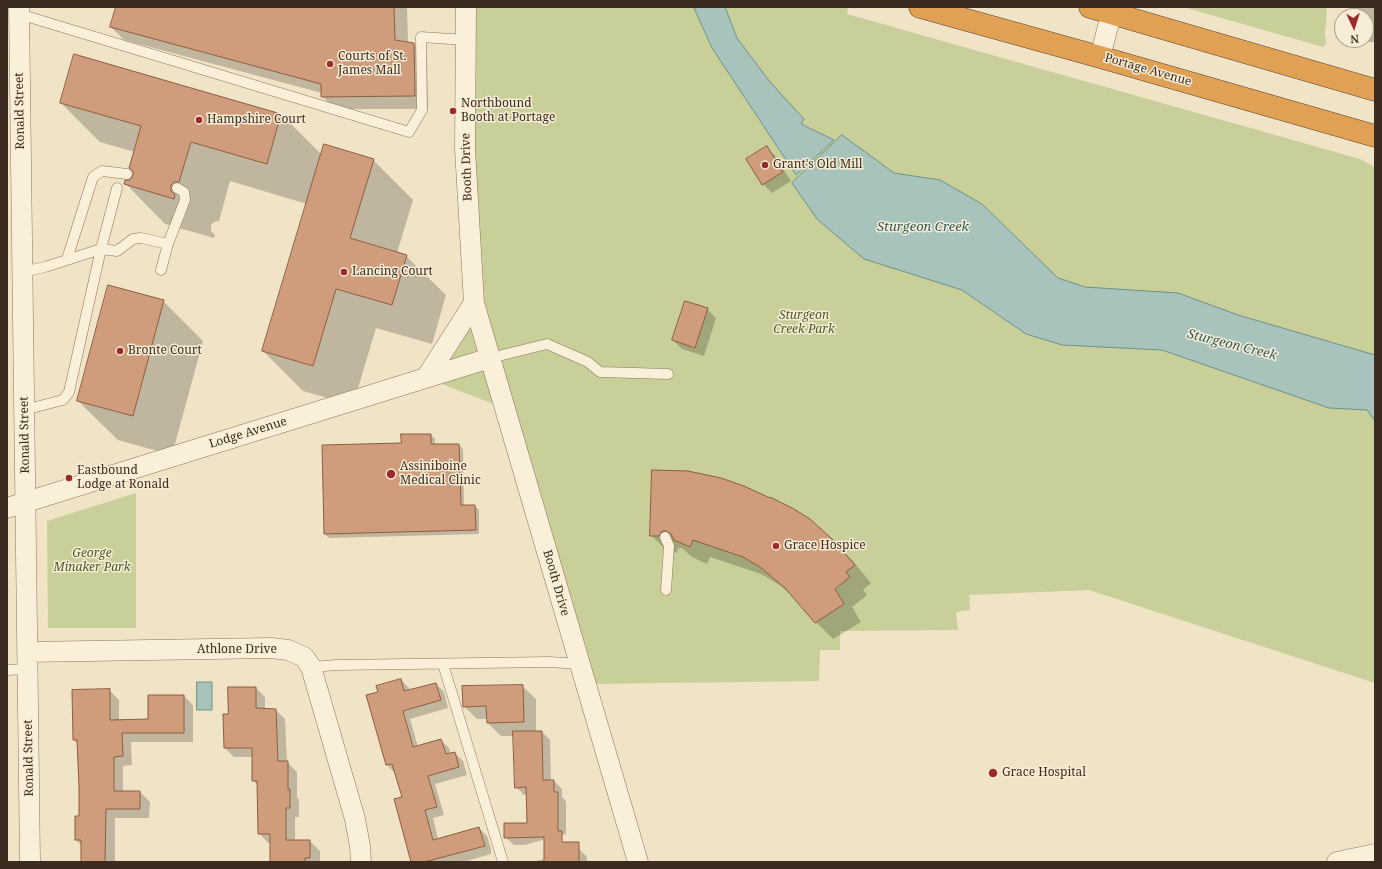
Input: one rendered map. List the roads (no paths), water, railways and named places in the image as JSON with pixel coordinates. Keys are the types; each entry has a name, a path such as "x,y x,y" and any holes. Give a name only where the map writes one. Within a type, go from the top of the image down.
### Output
{"highway":[{"name":"Portage Avenue","path":"920,7 1345,126 1375,136"},
{"path":"1090,7 1112,10 1375,90"},
{"path":"1345,126 1375,150"}],"street":[{"name":"Booth Drive","path":"466,7 465,149 474,303 638,862"},
{"name":"Ronald Street","path":"19,10 24,410 16,505 27,661 30,862"},
{"path":"1100,57 1112,10"},
{"path":"426,378 474,303"},
{"name":"Lodge Avenue","path":"16,505 490,358"},
{"name":"Athlone Drive","path":"27,661 271,648 288,650 304,657 311,667"},
{"path":"311,667 355,820 360,846 361,862"},
{"path":"1337,862 1375,854"}],"lane":[{"path":"19,10 409,132 422,110 421,37 466,40"},
{"path":"67,259 93,177 102,171 127,174"},
{"path":"24,410 63,400 69,392 101,249 117,188"},
{"path":"161,270 168,244 185,200 184,192 177,188"},
{"path":"22,272 45,267 101,249 118,251 133,239 141,238 168,244"},
{"path":"490,358 547,344 588,362 600,372 668,374"},
{"path":"665,537 669,546 666,590"},
{"path":"7,670 27,661"},
{"path":"311,667 336,665 550,662 579,664"},
{"path":"443,664 503,862"}],"water":[{"path":"694,7 725,7 737,38 770,82 804,119 801,124 834,140 796,175 712,48"},
{"name":"Sturgeon Creek","path":"842,135 894,173 940,180 982,204 1058,278 1085,287 1178,293 1238,315 1375,355 1375,421 1367,410 1329,408 1162,350 1062,345 1026,334 962,290 864,259 817,219 792,183"},
{"path":"197,682 212,682 212,710 197,710"}],"place":[{"name":"Courts of St. James Mall","path":"330,64"},
{"name":"Northbound Booth at Portage","path":"453,111"},
{"name":"Hampshire Court","path":"199,120"},
{"name":"Grant's Old Mill","path":"765,165"},
{"name":"Lancing Court","path":"344,272"},
{"name":"Bronte Court","path":"120,351"},
{"name":"Assiniboine Medical Clinic","path":"391,474"},
{"name":"Eastbound Lodge at Ronald","path":"69,478"},
{"name":"Grace Hospice","path":"776,546"},
{"name":"Grace Hospital","path":"993,773"}],"park label":[{"name":"Sturgeon Creek Park","path":"804,323"},
{"name":"George Minaker Park","path":"92,561"}]}
